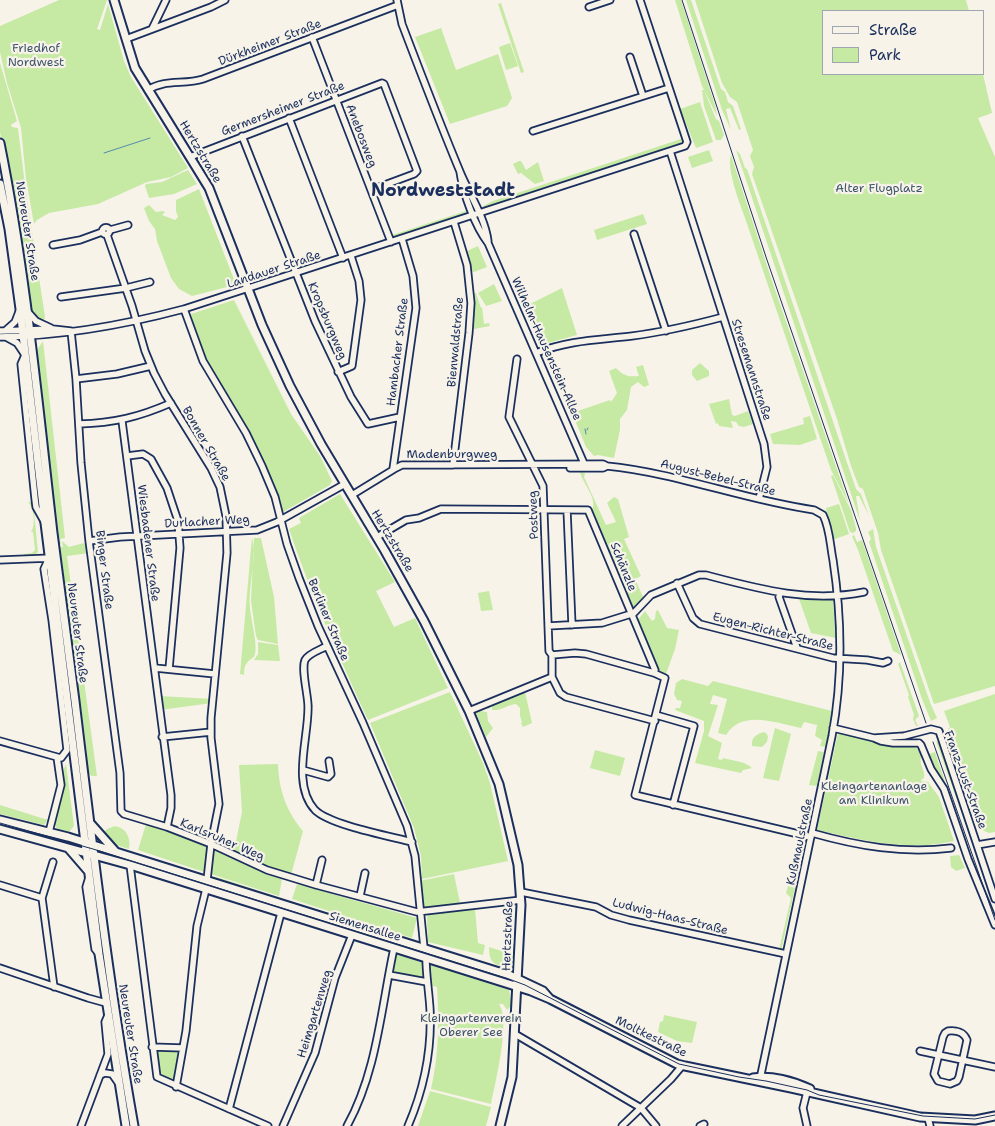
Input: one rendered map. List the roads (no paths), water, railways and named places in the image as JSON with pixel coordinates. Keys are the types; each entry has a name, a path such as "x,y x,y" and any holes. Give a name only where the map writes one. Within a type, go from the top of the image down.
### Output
{"main road":[{"name":"Hertzstraße","path":"114,0 136,68 209,188 266,333 290,386 317,437 377,537 424,621 492,762 502,793 517,858 521,896 512,1077 500,1126"},
{"name":"Neureuter Straße","path":"0,143 16,226 28,312 24,355 86,823 85,842 90,854"},
{"name":"Neureuter Straße","path":"0,184 9,229 20,309 32,352 75,764 92,845 90,854 91,874 99,954 134,1126"},
{"name":"Siemensallee","path":"0,820 85,842 518,978"},
{"path":"68,837 76,833 86,823 112,846 115,852"},
{"name":"Siemensallee","path":"0,829 109,859 517,988"},
{"path":"69,848 91,874 109,859"},
{"name":"Neureuter Straße","path":"91,874 110,1002 108,1015 126,1126"},
{"path":"206,890 207,880"},
{"name":"Moltkestraße","path":"518,978 543,990 550,999"},
{"name":"Moltkestraße","path":"517,988 550,999 682,1066 747,1080 766,1077 800,1084 830,1098"},
{"name":"Moltkestraße","path":"760,1079 830,1098 928,1118 970,1123 995,1116"}],"street":[{"path":"152,29 166,0"},
{"path":"211,7 214,0"},
{"path":"126,39 225,0"},
{"path":"590,7 610,0"},
{"path":"532,131 669,88 640,0"},
{"name":"Dürkheimer Straße","path":"148,90 161,84 188,83 203,79 398,2"},
{"name":"Wilhelm-Hausenstein-Allee","path":"398,2 404,30 476,214 487,232 488,243 585,466"},
{"path":"160,13 168,23"},
{"name":"Anebosweg","path":"312,37 391,242"},
{"path":"630,57 643,96"},
{"name":"Germersheimer Straße","path":"190,157 379,83 384,84 417,171 414,174 371,190"},
{"name":"Landauer Straße","path":"26,333 48,335 137,320 184,309 680,148 686,145 686,142 669,88"},
{"path":"289,118 343,258"},
{"name":"Kropsburgweg","path":"242,136 314,322 351,397 368,424 400,417"},
{"path":"670,151 723,317"},
{"name":"Bienwaldstraße","path":"454,222 467,265 471,303 454,465"},
{"path":"53,245 80,240 128,225"},
{"name":"Bonner Straße","path":"106,232 151,366 170,403 211,468 224,503 227,558 211,732 219,800 207,880"},
{"path":"634,234 666,331"},
{"name":"Hambacher Straße","path":"393,469 416,301 412,268 402,238"},
{"path":"338,372 352,366 361,310 360,288 351,256"},
{"path":"61,297 126,288 150,282"},
{"path":"3,334 15,322 20,309"},
{"name":"Berliner Straße","path":"184,309 203,361 259,458 275,497 296,571 327,646 363,723 407,826 412,842 424,948"},
{"path":"28,312 38,322 53,329"},
{"name":"Stresemannstraße","path":"536,353 582,340 666,331 723,317 765,450 766,476 759,499"},
{"name":"Landauer Straße","path":"26,333 53,329 71,331"},
{"name":"Binger Straße","path":"71,331 89,541 120,774 121,811"},
{"path":"3,334 26,333"},
{"path":"3,334 17,343 24,355"},
{"path":"32,352 39,339 48,335"},
{"name":"Neureuter Straße","path":"24,355 21,364 35,499 36,507 45,523"},
{"name":"Postweg","path":"517,359 509,417 543,483 549,651 552,655 552,677"},
{"path":"76,379 117,374 151,366"},
{"path":"80,424 122,421 170,403"},
{"name":"Wiesbadener Straße","path":"122,421 171,800 171,812 167,827"},
{"path":"127,456 143,454 151,459 172,500 178,521 180,534 169,669"},
{"name":"August-Bebel-Straße","path":"585,466 603,464 653,472 759,499 814,510 823,515"},
{"name":"Madenburgweg","path":"352,495 402,465 585,466"},
{"name":"Durlacher Weg","path":"89,541 137,536 256,530 281,519 345,484"},
{"name":"Schänzle","path":"377,537 406,520 419,518 441,510 590,511 655,670 654,674"},
{"path":"567,510 572,625"},
{"name":"Kußmaulstraße","path":"760,1079 812,835 838,694 841,635 838,597 828,527 823,515"},
{"path":"0,560 52,558"},
{"name":"Neureuter Straße","path":"52,558 44,566 67,746 65,754"},
{"path":"548,626 602,623 632,615 651,595 694,576 703,575 780,594 838,597 864,592"},
{"name":"Eugen-Richter-Straße","path":"677,583 692,617 699,623 840,658 883,663 888,661"},
{"path":"780,594 779,597 797,648"},
{"path":"327,646 311,654 304,664 308,710 303,751 303,770 304,788 308,800 324,817 333,821 412,842"},
{"path":"552,655 586,654 665,678 635,795 673,805 884,849 951,848"},
{"path":"155,668 215,674"},
{"path":"469,711 552,677 560,692 566,697 694,726 673,805"},
{"name":"Franz-Lust-Straße","path":"833,728 874,738 904,736 934,729 940,734 995,899"},
{"path":"919,743 925,731"},
{"path":"162,737 211,732"},
{"name":"Franz-Lust-Straße","path":"874,738 880,742 919,743 931,769 943,786 968,859 995,925"},
{"path":"0,741 61,758 65,754 75,764"},
{"path":"49,832 61,785 57,757"},
{"path":"303,770 328,777 331,774 328,761"},
{"name":"Karlsruher Weg","path":"121,811 124,814 167,827 212,844 267,870 316,885 421,912"},
{"path":"977,845 995,842"},
{"path":"316,885 322,860"},
{"path":"53,862 42,898 54,987"},
{"path":"130,866 152,1046 158,1079 268,1126"},
{"path":"360,896 366,873"},
{"path":"0,885 42,898"},
{"path":"176,1087 183,1048 197,926 206,890"},
{"name":"Ludwig-Haas-Straße","path":"421,912 521,896 596,907 611,915 629,920 786,954"},
{"path":"229,1109 281,913"},
{"name":"Heimgartenweg","path":"284,1126 315,1053 335,978 352,935"},
{"path":"347,1126 359,1101 371,1066 394,948"},
{"path":"408,1126 419,1097 427,1060 430,1020 426,958"},
{"path":"0,969 99,1002 110,1002"},
{"path":"389,975 427,982"},
{"path":"81,1126 109,1050 105,1022 108,1015"},
{"path":"948,1031 963,1033 966,1038 963,1059 957,1081 950,1084 943,1083 934,1076 944,1034 948,1031"},
{"path":"515,1034 641,1108 656,1126"},
{"path":"152,1046 183,1048"},
{"path":"920,1051 995,1066"},
{"path":"622,1126 682,1066"},
{"path":"100,1075 112,1074 119,1085"},
{"path":"807,1092 803,1108 807,1126"},
{"path":"928,1118 930,1126"}],"waterway":[{"path":"104,153 150,138"},
{"path":"585,429 586,434"}],"tram line":[{"path":"682,0 766,257 926,723"},
{"path":"933,742 995,920"},
{"path":"0,823 93,849 509,979 525,985 679,1064 766,1081 807,1090 819,1095 923,1116 975,1119 995,1115"}],"district":[{"name":"Nordweststadt","path":"443,191"}],"park label":[{"name":"Friedhof Nordwest","path":"36,56"},
{"name":"Alter Flugplatz","path":"879,189"},
{"name":"Kleingartenanlage am Klinikum","path":"874,794"},
{"name":"Kleingartenverein Oberer See","path":"471,1026"}]}
